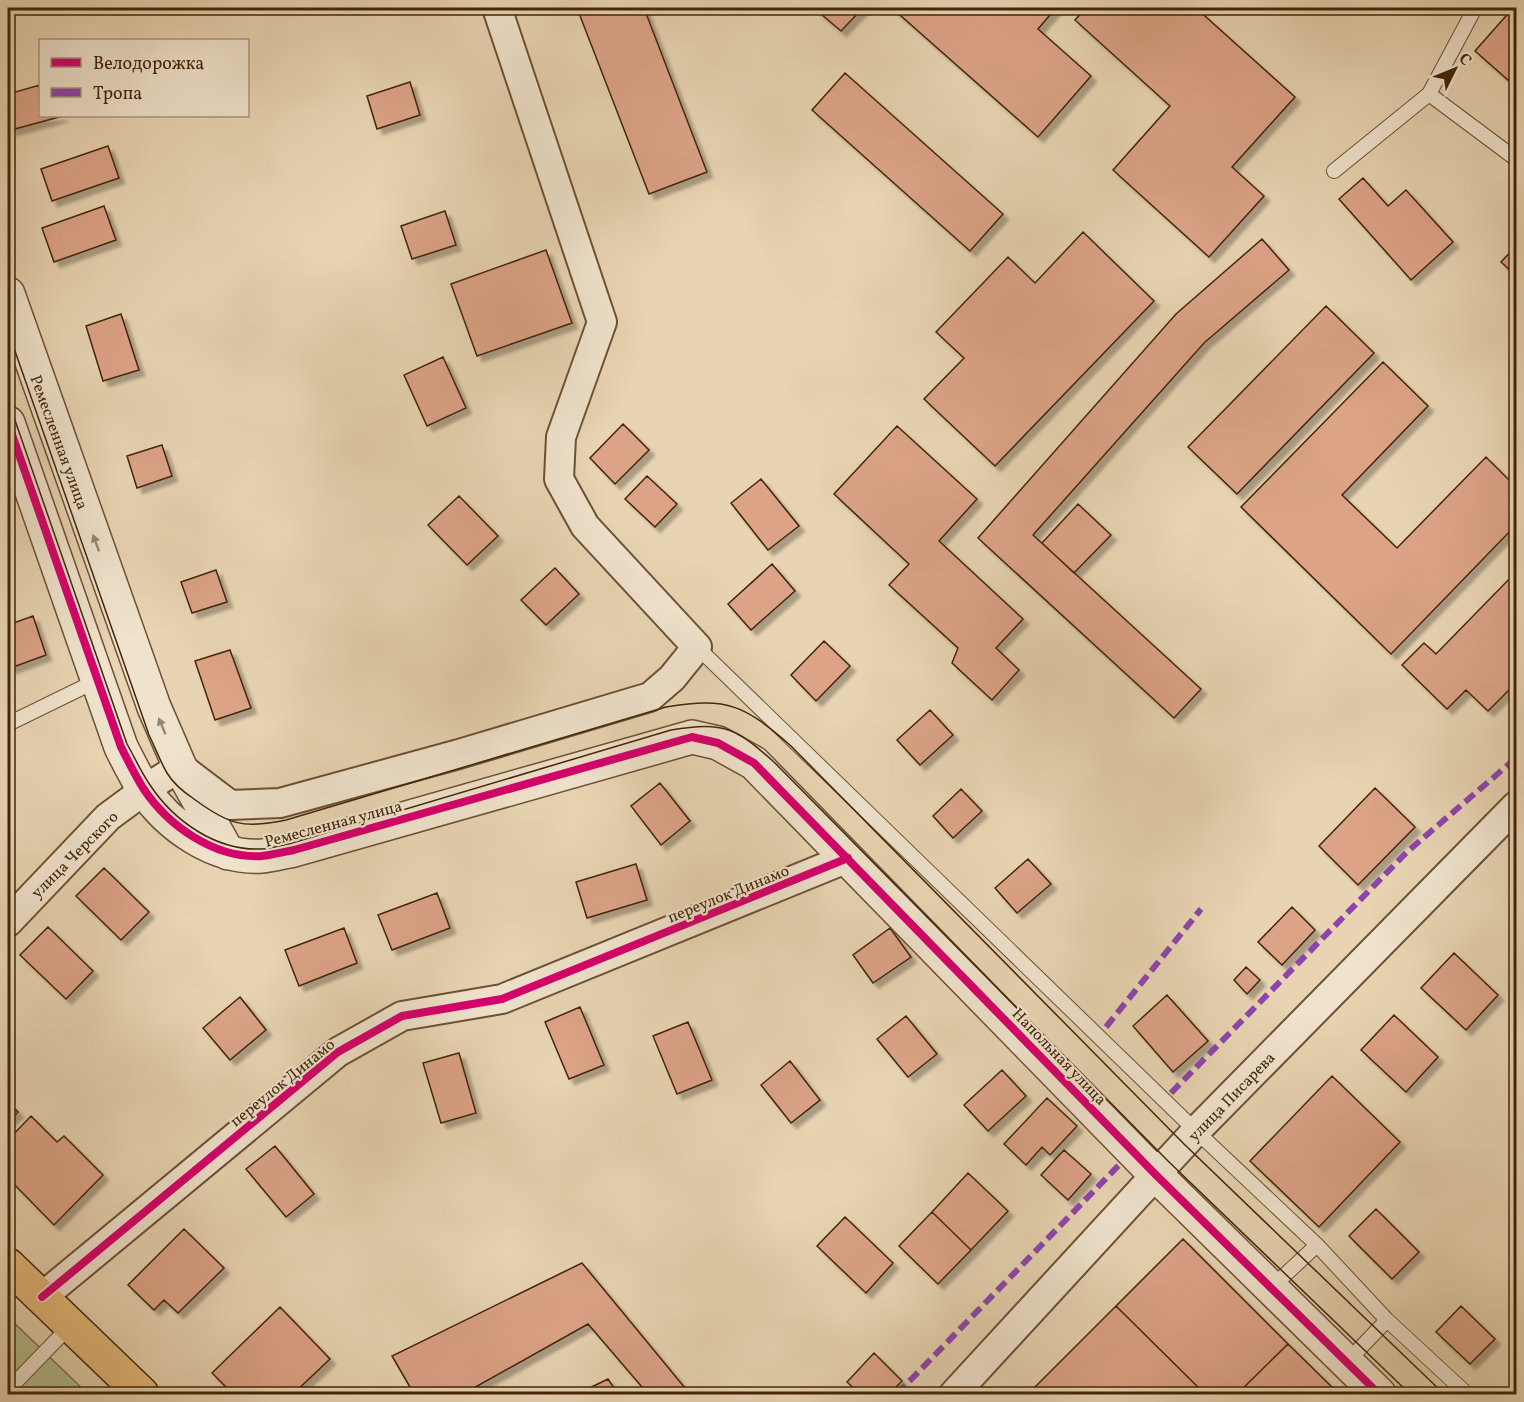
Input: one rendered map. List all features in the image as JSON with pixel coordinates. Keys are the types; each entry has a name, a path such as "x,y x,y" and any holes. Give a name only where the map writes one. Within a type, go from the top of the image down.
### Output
{"main road":[{"path":"8,1265 142,1395"}],"street":[{"path":"180,767 230,805 280,803 459,754 650,697 672,678 697,647 585,526 559,479 561,437 602,322 497,8"},
{"name":"Ремесленная улица","path":"8,294 154,707 180,767 228,853"},
{"name":"Ремесленная улица","path":"8,423 121,747 144,790 168,817 197,840 228,853 261,856 294,850 692,738 718,743"},
{"name":"Напольная улица","path":"718,743 754,763 1156,1174 1379,1395"},
{"name":"улица Черского","path":"8,922 108,817 180,767"},
{"name":"улица Писарева","path":"954,1395 1196,1131 1516,806"},
{"name":"переулок Динамо","path":"42,1297 338,1052 402,1016 502,999 848,858"}],"lane":[{"path":"1334,171 1429,94 1475,8"},
{"path":"1429,94 1516,159"},
{"path":"697,647 1196,1131 1317,1245 1387,1320 1467,1395"},
{"path":"8,724 98,680"},
{"path":"1271,1288 1317,1245"},
{"path":"1347,1362 1387,1320"},
{"path":"8,1390 71,1325"}],"green space":[{"path":"8,1317 88,1394 8,1394"}],"building":[{"path":"577,8 644,8 707,172 649,194"},
{"path":"814,8 863,8 841,31"},
{"path":"892,8 1056,8 1038,29 1091,76 1038,137"},
{"path":"1086,8 1196,8 1295,97 1232,167 1264,196 1209,257 1113,170 1170,106 1075,20"},
{"path":"1513,8 1516,8 1516,87 1475,51"},
{"path":"845,73 1003,214 970,251 812,110"},
{"path":"410,82 420,115 377,129 367,96"},
{"path":"39,85 39,117 59,117 11,130 8,117 8,94"},
{"path":"108,146 119,178 52,201 41,169"},
{"path":"1363,178 1388,206 1406,190 1453,242 1411,280 1339,199"},
{"path":"104,206 116,240 54,262 42,228"},
{"path":"445,211 456,245 412,259 401,226"},
{"path":"1083,232 1154,301 995,466 924,399 964,358 936,332 1008,257 1035,283"},
{"path":"1262,239 1289,270 1204,343 1033,535 1201,689 1174,718 978,538 1176,314"},
{"path":"1516,246 1516,276 1501,262"},
{"path":"546,250 572,323 477,356 451,284"},
{"path":"1326,306 1374,353 1237,494 1188,447"},
{"path":"121,314 139,370 103,381 86,326"},
{"path":"443,357 466,408 427,426 404,375"},
{"path":"1383,362 1428,406 1342,495 1397,548 1486,457 1516,487 1516,525 1391,654 1241,507"},
{"path":"623,424 649,450 615,484 590,458"},
{"path":"897,426 977,499 939,541 1023,619 996,648 1019,670 992,700 952,663 958,648 889,585 909,564 834,494"},
{"path":"162,445 172,476 137,488 127,456"},
{"path":"647,476 677,504 655,527 625,499"},
{"path":"761,479 799,526 768,550 731,503"},
{"path":"459,496 498,536 467,565 428,525"},
{"path":"1078,504 1111,535 1074,573 1042,543"},
{"path":"772,564 795,591 751,630 728,604"},
{"path":"555,568 579,594 546,625 521,600"},
{"path":"216,570 227,602 192,613 181,582"},
{"path":"1516,572 1516,683 1488,711 1466,690 1447,709 1402,665 1424,643 1436,654"},
{"path":"33,616 46,655 8,669 8,625"},
{"path":"824,641 850,666 816,701 791,675"},
{"path":"230,650 251,708 215,720 195,661"},
{"path":"930,710 953,735 920,765 897,740"},
{"path":"660,783 690,821 661,845 631,806"},
{"path":"1375,788 1415,827 1358,885 1319,846"},
{"path":"961,789 982,811 953,838 933,816"},
{"path":"1028,859 1051,884 1017,913 995,888"},
{"path":"636,864 647,900 587,918 576,882"},
{"path":"104,868 149,912 121,940 76,896"},
{"path":"437,893 450,928 392,950 378,915"},
{"path":"1292,907 1315,930 1282,965 1258,942"},
{"path":"48,927 93,971 66,999 20,955"},
{"path":"344,928 357,963 299,986 285,950"},
{"path":"890,928 911,957 873,983 853,955"},
{"path":"1454,953 1498,995 1466,1030 1421,988"},
{"path":"1246,967 1260,980 1247,994 1234,980"},
{"path":"1167,995 1208,1041 1173,1072 1133,1026"},
{"path":"240,997 266,1030 230,1060 203,1028"},
{"path":"580,1007 604,1065 569,1079 545,1022"},
{"path":"1394,1015 1438,1057 1406,1092 1361,1050"},
{"path":"906,1016 937,1054 908,1077 877,1039"},
{"path":"688,1022 712,1080 677,1094 653,1036"},
{"path":"459,1053 476,1113 441,1123 423,1063"},
{"path":"790,1061 820,1100 791,1123 761,1085"},
{"path":"1002,1070 1026,1096 988,1131 964,1105"},
{"path":"1332,1076 1400,1142 1319,1227 1250,1161"},
{"path":"1047,1098 1077,1126 1050,1155 1042,1147 1026,1165 1004,1144"},
{"path":"8,1102 18,1112 8,1122"},
{"path":"31,1116 57,1142 64,1136 103,1175 54,1225 8,1178 8,1140"},
{"path":"275,1146 314,1194 286,1217 246,1169"},
{"path":"1064,1150 1091,1174 1068,1200 1041,1175"},
{"path":"968,1173 1008,1211 971,1250 932,1212"},
{"path":"1376,1209 1419,1252 1392,1279 1349,1236"},
{"path":"932,1212 971,1250 938,1284 899,1246"},
{"path":"845,1217 893,1263 866,1293 817,1246"},
{"path":"184,1229 224,1268 178,1313 164,1300 154,1310 128,1285"},
{"path":"1183,1239 1288,1344 1237,1394 1205,1394 1116,1306"},
{"path":"582,1263 690,1394 648,1394 588,1324 463,1394 414,1394 392,1356"},
{"path":"1116,1306 1205,1394 1028,1394"},
{"path":"1461,1306 1495,1339 1470,1364 1436,1332"},
{"path":"280,1307 330,1359 293,1394 233,1394 212,1373"},
{"path":"1288,1344 1339,1394 1237,1394"},
{"path":"874,1353 902,1381 889,1394 860,1394 847,1382"},
{"path":"608,1379 618,1394 577,1394"}],"tram line":[{"path":"8,331 149,735 170,777 191,797 217,815 237,823 271,823 666,707 706,703 721,704 747,713 791,746 1184,1144 1444,1394"},
{"path":"8,400 127,744 150,785 184,822 212,839 228,845 244,848 269,848 671,730 705,726 729,730 750,742 775,763 1168,1161 1410,1394"}],"marked path":[{"path":"1171,1093 1407,852 1516,758"},
{"path":"1106,1027 1201,909"},
{"path":"897,1394 1119,1165"}],"cycle path":[{"path":"8,423 121,747 134,773 153,802 179,827 210,846 227,852 266,856 692,737 718,743 754,763 1156,1175 1379,1394"},
{"path":"42,1297 338,1052 402,1016 502,999 848,858"}]}
